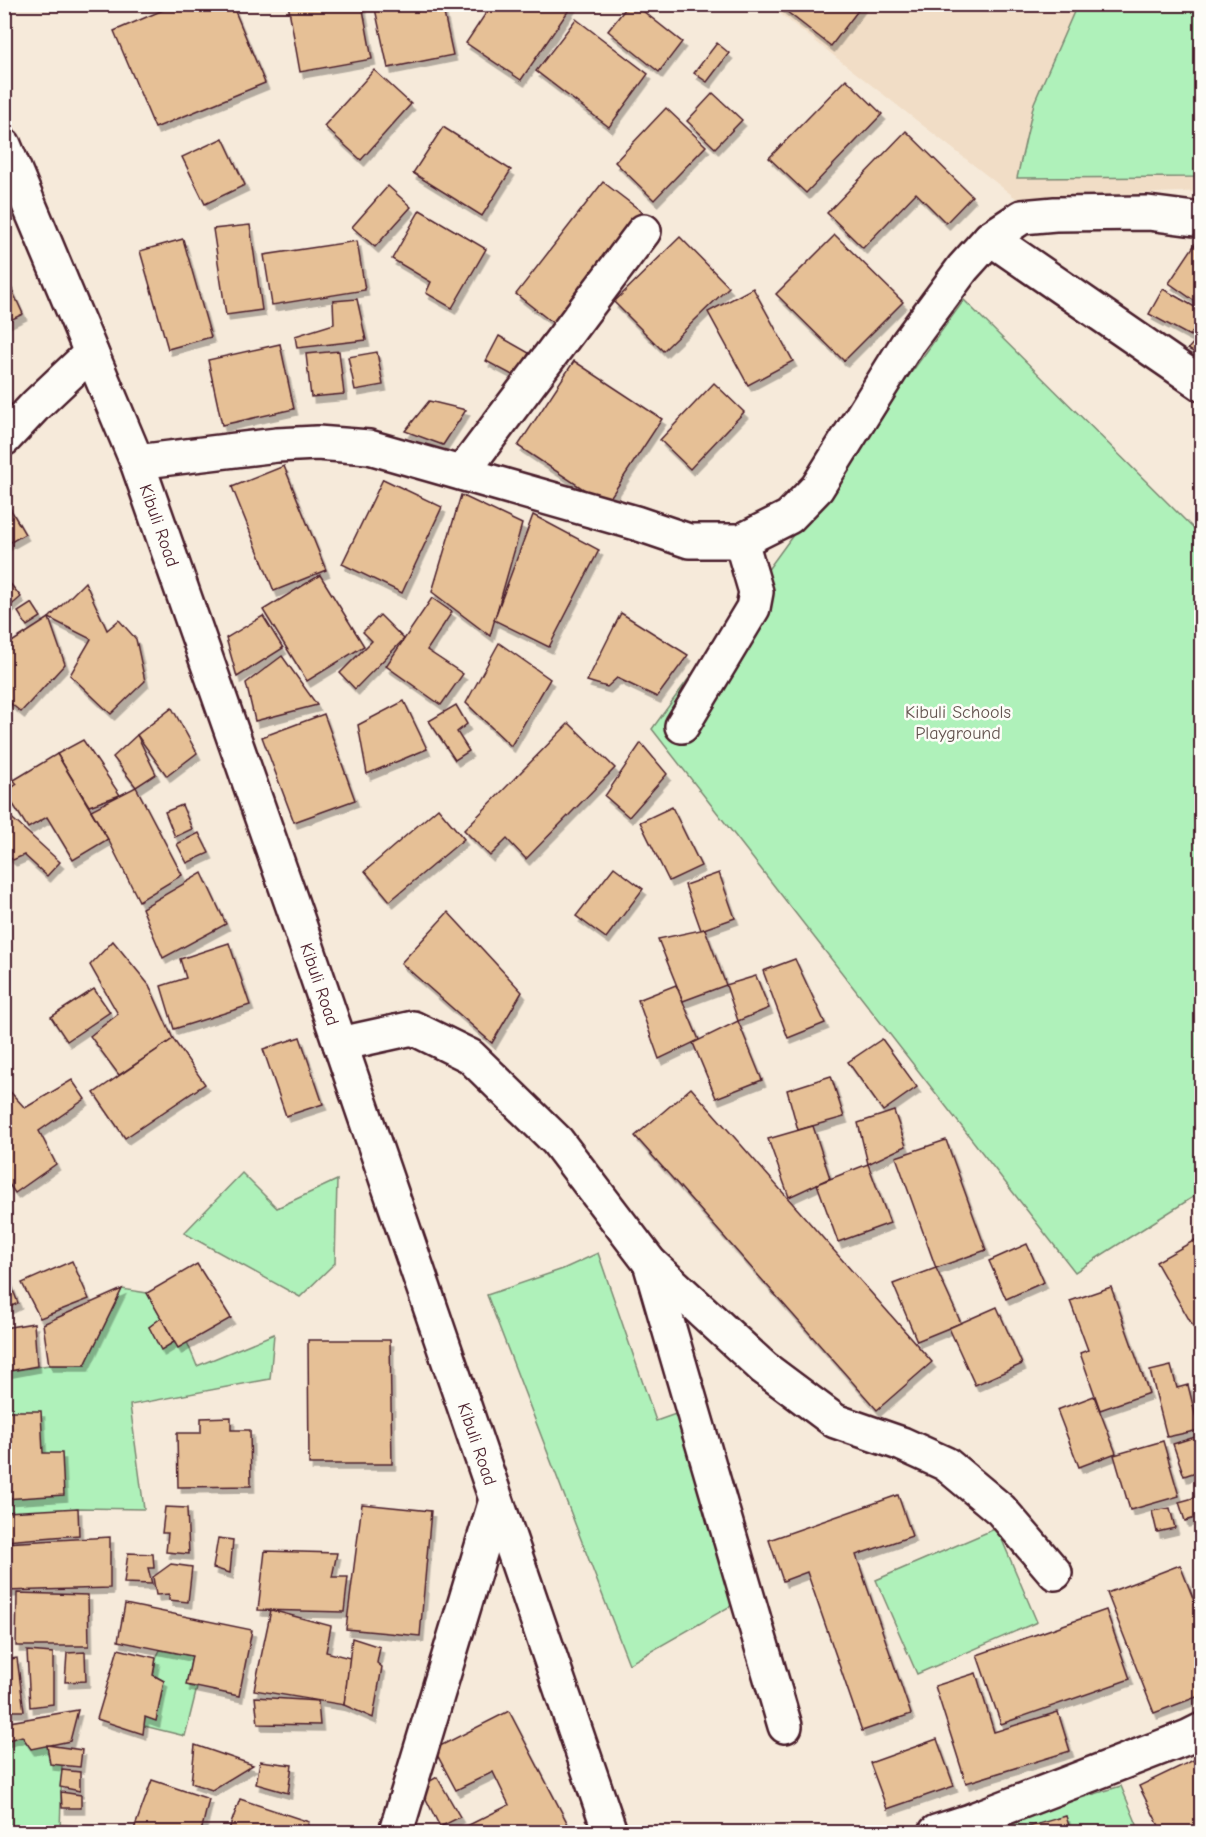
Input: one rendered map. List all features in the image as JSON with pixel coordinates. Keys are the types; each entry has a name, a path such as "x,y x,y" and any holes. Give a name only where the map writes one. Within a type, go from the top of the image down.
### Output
{"street":[{"name":"Kibuli Road","path":"4,146 137,462 340,1044 610,1833"},
{"path":"137,462 277,445 316,443 369,447 636,523 689,541 741,541 789,516 817,488 906,345 963,268 990,238 1022,218 1055,214 1148,213 1202,220"},
{"path":"462,473 644,231"},
{"path":"990,238 1202,384"},
{"path":"4,439 91,353"},
{"path":"682,726 753,608 756,592 741,541"},
{"path":"340,1044 413,1028 470,1056 557,1141 650,1263 764,1368 835,1421 902,1444 946,1464 1001,1510 1055,1573"},
{"path":"650,1263 785,1726"},
{"path":"396,1833 496,1500"},
{"path":"936,1833 1202,1730"}],"shaded area":[{"path":"769,5 1201,5 1201,191 1017,199"}],"green space":[{"path":"1077,5 1201,5 1201,177 1017,178 1034,103"},
{"name":"Kibuli Schools Playground","path":"964,300 1201,536 1201,1192 1075,1272 652,729"},
{"path":"242,1173 277,1208 337,1180 335,1263 300,1297 184,1233"},
{"path":"598,1253 656,1421 701,1405 757,1591 629,1664 487,1295 563,1269"},
{"path":"122,1289 147,1293 161,1318 149,1327 162,1349 174,1342 178,1347 187,1342 197,1366 274,1334 270,1379 130,1405 144,1509 78,1508 5,1521 4,1372 49,1365 85,1365"},
{"path":"997,1528 1037,1622 917,1674 876,1580"},
{"path":"160,1650 192,1656 186,1685 197,1688 185,1736 144,1726 145,1717 156,1720 164,1681 153,1675"},
{"path":"22,1736 47,1745 50,1763 62,1765 60,1832 5,1832 5,1741"},
{"path":"1121,1786 1140,1832 968,1832"}],"building":[{"path":"177,4 232,4 265,83 155,128 114,31"},
{"path":"288,4 362,4 372,59 300,72"},
{"path":"374,4 442,4 453,55 388,68"},
{"path":"492,4 573,4 521,80 466,43"},
{"path":"629,4 634,4 682,42 659,72 608,31"},
{"path":"777,4 863,4 831,46"},
{"path":"576,19 648,74 609,127 536,71"},
{"path":"717,43 729,53 707,82 694,73"},
{"path":"374,70 411,104 361,160 324,126"},
{"path":"846,79 882,114 806,193 769,158"},
{"path":"713,93 742,120 715,148 687,121"},
{"path":"666,108 706,146 654,200 615,162"},
{"path":"443,127 511,170 482,216 413,173"},
{"path":"906,131 972,196 946,223 916,193 863,248 827,213"},
{"path":"223,138 245,185 205,204 182,157"},
{"path":"603,182 646,215 558,327 516,294"},
{"path":"388,186 411,207 375,247 352,227"},
{"path":"420,210 486,249 452,308 426,293 431,282 392,259"},
{"path":"250,225 262,310 226,315 213,229"},
{"path":"835,235 903,302 844,361 776,294"},
{"path":"680,237 729,287 663,351 614,302"},
{"path":"183,239 211,337 168,349 140,251"},
{"path":"357,241 365,290 272,305 264,255"},
{"path":"1195,244 1202,249 1202,306 1169,283"},
{"path":"7,279 23,314 4,323 4,280"},
{"path":"753,288 793,361 748,385 708,312"},
{"path":"1163,289 1202,311 1190,336 1149,314"},
{"path":"357,299 366,340 297,348 295,336 334,324 333,301"},
{"path":"1202,333 1202,357 1188,349"},
{"path":"499,336 529,353 516,377 486,361"},
{"path":"280,344 294,409 222,425 208,360"},
{"path":"339,351 344,394 311,397 306,354"},
{"path":"377,352 383,385 355,390 348,357"},
{"path":"574,361 662,419 606,504 518,446"},
{"path":"714,383 744,412 690,469 660,440"},
{"path":"429,401 466,410 443,445 405,431"},
{"path":"284,466 326,570 274,591 232,487"},
{"path":"383,479 442,507 402,593 342,564"},
{"path":"461,495 522,524 490,636 432,592"},
{"path":"4,498 25,534 4,546"},
{"path":"533,515 599,550 549,647 494,620"},
{"path":"320,575 364,646 307,681 263,610"},
{"path":"8,581 21,597 8,608 4,604 4,584"},
{"path":"85,582 107,630 119,620 136,639 145,681 111,714 70,675 91,639 49,618"},
{"path":"432,598 452,612 427,650 463,674 441,705 386,666"},
{"path":"32,603 41,617 27,626 18,612"},
{"path":"621,613 688,655 657,697 617,678 607,687 587,681"},
{"path":"380,615 404,639 355,689 340,673 372,641 363,632"},
{"path":"263,616 283,648 237,677 226,638"},
{"path":"49,618 65,664 21,712 4,698 4,647"},
{"path":"499,643 550,679 511,746 466,703"},
{"path":"282,656 317,705 255,721 246,683"},
{"path":"404,701 427,749 367,774 358,725"},
{"path":"456,705 467,724 457,732 469,751 455,760 429,721"},
{"path":"172,708 197,753 167,776 137,735"},
{"path":"324,714 355,800 294,822 262,737"},
{"path":"569,723 615,768 526,859 507,839 490,856 464,830"},
{"path":"137,735 156,774 136,787 113,757"},
{"path":"83,740 120,795 89,806 57,754"},
{"path":"641,743 667,774 629,817 605,796"},
{"path":"57,754 108,839 73,860 47,817 28,828 4,790 4,786"},
{"path":"4,768 17,784 4,793"},
{"path":"136,787 182,875 139,901 91,810"},
{"path":"182,805 192,829 175,837 165,812"},
{"path":"672,807 701,866 669,881 640,822"},
{"path":"438,808 464,839 390,901 365,871"},
{"path":"4,811 60,862 47,876 24,855 13,860 4,853"},
{"path":"199,833 209,853 187,863 177,844"},
{"path":"614,867 643,889 606,938 576,916"},
{"path":"202,873 226,924 163,958 142,908"},
{"path":"719,873 735,918 701,930 685,885"},
{"path":"448,912 522,992 492,1043 401,963"},
{"path":"705,929 726,985 683,1001 658,939"},
{"path":"113,941 149,985 173,1039 119,1075 90,1036 118,1014 90,965"},
{"path":"229,943 250,1005 174,1029 161,986 186,978 180,959"},
{"path":"795,959 825,1023 788,1038 763,971"},
{"path":"756,976 769,1008 738,1021 726,985"},
{"path":"676,985 699,1040 659,1059 638,1000"},
{"path":"94,989 110,1012 67,1041 51,1017"},
{"path":"738,1021 762,1080 716,1098 693,1043"},
{"path":"300,1037 323,1104 286,1116 263,1049"},
{"path":"173,1039 205,1084 125,1138 94,1093"},
{"path":"882,1039 917,1087 883,1111 848,1062"},
{"path":"831,1076 844,1117 798,1130 787,1090"},
{"path":"72,1080 85,1099 39,1131 56,1164 15,1193 4,1177 4,1085 25,1108"},
{"path":"691,1088 932,1362 877,1410 635,1136"},
{"path":"894,1111 906,1146 868,1164 858,1123"},
{"path":"813,1126 830,1178 789,1197 768,1139"},
{"path":"946,1140 986,1250 936,1268 896,1157"},
{"path":"868,1164 890,1223 838,1242 817,1184"},
{"path":"1202,1236 1202,1340 1201,1340 1156,1262"},
{"path":"1027,1244 1044,1282 1006,1299 989,1261"},
{"path":"72,1261 89,1299 40,1318 22,1283"},
{"path":"197,1264 231,1318 178,1348 147,1293"},
{"path":"4,1267 18,1303 4,1310"},
{"path":"936,1268 961,1323 917,1341 893,1284"},
{"path":"1111,1287 1149,1393 1100,1410 1080,1353 1088,1350 1070,1301"},
{"path":"122,1289 85,1365 49,1365 43,1324"},
{"path":"997,1307 1022,1364 975,1385 949,1328"},
{"path":"161,1318 174,1342 161,1350 149,1327"},
{"path":"34,1323 37,1366 4,1372 4,1328"},
{"path":"308,1340 390,1340 392,1464 309,1464"},
{"path":"1171,1366 1177,1388 1188,1385 1199,1430 1167,1437 1150,1371"},
{"path":"1094,1396 1116,1453 1079,1467 1057,1410"},
{"path":"4,1411 41,1411 43,1453 62,1453 64,1495 4,1499"},
{"path":"231,1417 231,1430 250,1430 251,1486 178,1487 177,1433 201,1433 201,1418"},
{"path":"1195,1437 1202,1457 1202,1470 1184,1476 1173,1444"},
{"path":"1163,1441 1179,1496 1130,1510 1114,1455"},
{"path":"898,1495 912,1536 856,1555 911,1714 862,1731 807,1572 783,1581 769,1540"},
{"path":"1197,1497 1202,1516 1185,1521 1179,1502"},
{"path":"362,1504 431,1511 420,1636 346,1629"},
{"path":"165,1507 187,1508 189,1554 166,1552 168,1533 162,1533"},
{"path":"78,1508 79,1535 5,1541 6,1512"},
{"path":"1170,1508 1175,1528 1157,1532 1152,1511"},
{"path":"110,1537 110,1588 4,1591 4,1543"},
{"path":"218,1538 233,1540 230,1573 213,1568"},
{"path":"265,1551 337,1553 332,1577 348,1577 344,1612 258,1610"},
{"path":"128,1553 153,1554 154,1568 148,1568 152,1584 124,1583"},
{"path":"171,1564 192,1567 188,1602 169,1600 169,1594 156,1595 153,1577"},
{"path":"1180,1565 1202,1621 1202,1695 1154,1713 1107,1593"},
{"path":"17,1593 88,1595 89,1646 16,1646"},
{"path":"125,1604 252,1630 239,1696 186,1685 192,1656 118,1641"},
{"path":"271,1610 331,1626 326,1652 350,1658 344,1705 254,1690"},
{"path":"1106,1610 1130,1679 1001,1724 977,1655"},
{"path":"352,1638 380,1647 377,1663 382,1667 373,1718 344,1705"},
{"path":"118,1649 156,1658 153,1675 164,1681 156,1721 145,1717 143,1734 97,1719"},
{"path":"27,1651 53,1653 53,1704 30,1707"},
{"path":"85,1652 86,1681 65,1682 67,1653"},
{"path":"17,1658 24,1711 4,1711 4,1660"},
{"path":"976,1673 994,1732 1058,1712 1070,1751 966,1783 935,1686"},
{"path":"255,1697 318,1701 320,1725 258,1724"},
{"path":"78,1710 70,1741 31,1749 22,1736 4,1741 4,1723"},
{"path":"509,1711 572,1832 455,1832 509,1805 493,1772 456,1790 434,1749"},
{"path":"937,1739 954,1786 887,1809 870,1763"},
{"path":"47,1745 82,1750 80,1767 50,1764"},
{"path":"195,1745 253,1765 212,1790 191,1783"},
{"path":"1202,1756 1202,1832 1162,1832 1139,1786"},
{"path":"260,1761 292,1765 288,1793 256,1784"},
{"path":"62,1770 80,1772 80,1791 60,1787"},
{"path":"437,1777 460,1817 440,1827 420,1787"},
{"path":"152,1780 209,1799 201,1832 133,1832"},
{"path":"61,1792 81,1795 81,1808 62,1808"},
{"path":"240,1799 309,1822 305,1832 228,1832"},
{"path":"1066,1816 1071,1832 1011,1832"},
{"path":"61,1825 76,1826 76,1832 60,1832"}]}
